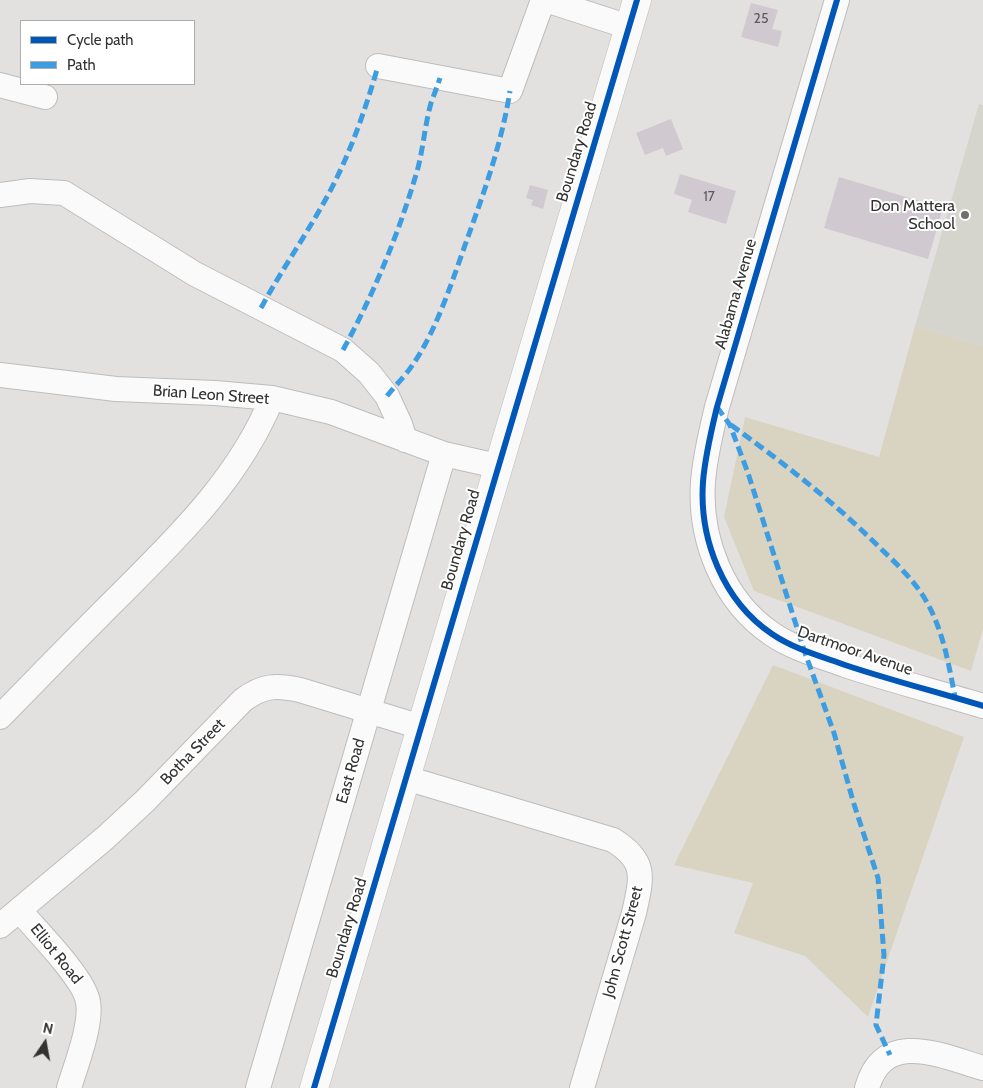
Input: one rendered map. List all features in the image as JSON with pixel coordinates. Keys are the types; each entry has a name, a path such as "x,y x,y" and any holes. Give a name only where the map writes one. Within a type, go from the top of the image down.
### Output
{"street":[{"path":"378,66 510,91 545,0 629,27"},
{"name":"Boundary Road","path":"314,1088 497,466 637,0"},
{"name":"Alabama Avenue","path":"734,597 710,549 703,504 705,463 717,407 837,0"},
{"path":"0,85 45,97"},
{"path":"0,195 30,191 64,193 195,274 343,350 369,373 387,396 405,440"},
{"name":"Brian Leon Street","path":"0,375 116,389 215,393 272,398 331,412 444,454"},
{"path":"0,717 157,558 207,503 251,443 272,398"},
{"path":"444,454 497,466"},
{"name":"East Road","path":"258,1088 444,454"},
{"name":"Dartmoor Avenue","path":"734,597 759,624 783,641 798,648 861,670 983,706"},
{"name":"Botha Street","path":"0,926 105,838 145,801 253,692 267,687 282,686 421,727"},
{"name":"John Scott Street","path":"406,778 613,840 624,847 635,858 640,870 640,887 582,1088"},
{"name":"Elliot Road","path":"20,910 77,978 85,991 88,1003 88,1018 69,1088"},
{"path":"867,1088 874,1070 881,1062 890,1055 901,1052 924,1051 983,1068"}],"shaded area":[{"name":"Don Mattera School","path":"979,104 983,105 983,346 915,326"},
{"path":"915,326 983,346 983,629 971,671 754,591 724,517 745,417 879,457"},
{"path":"773,665 964,737 868,1017 805,956 734,933 753,883 674,865"}],"building":[{"path":"751,3 778,10 772,29 782,31 778,47 741,37"},
{"path":"671,119 683,149 666,156 663,148 645,155 636,133"},
{"path":"680,174 736,191 726,224 688,212 692,200 674,194"},
{"path":"839,177 943,208 928,259 824,228"},
{"path":"530,185 548,190 543,209 531,205 533,200 526,198"}],"marked path":[{"path":"261,308 336,180 356,132 378,66"},
{"path":"343,350 374,287 408,200 418,169 431,103 440,78"},
{"path":"387,396 419,355 436,322 493,164 503,128 510,91"},
{"path":"717,407 730,425 748,473 804,650 834,733 853,801 878,878 884,955 876,1025 890,1055"},
{"path":"731,425 788,468 861,529 913,582 929,606 939,628 955,697"}],"cycle path":[{"path":"314,1088 637,0"},
{"path":"837,0 717,407 708,444 704,472 703,504 705,525 710,546 728,586 740,604 772,634 798,648 845,665 983,706"}],"place":[{"name":"Don Mattera School","path":"965,215"}]}
